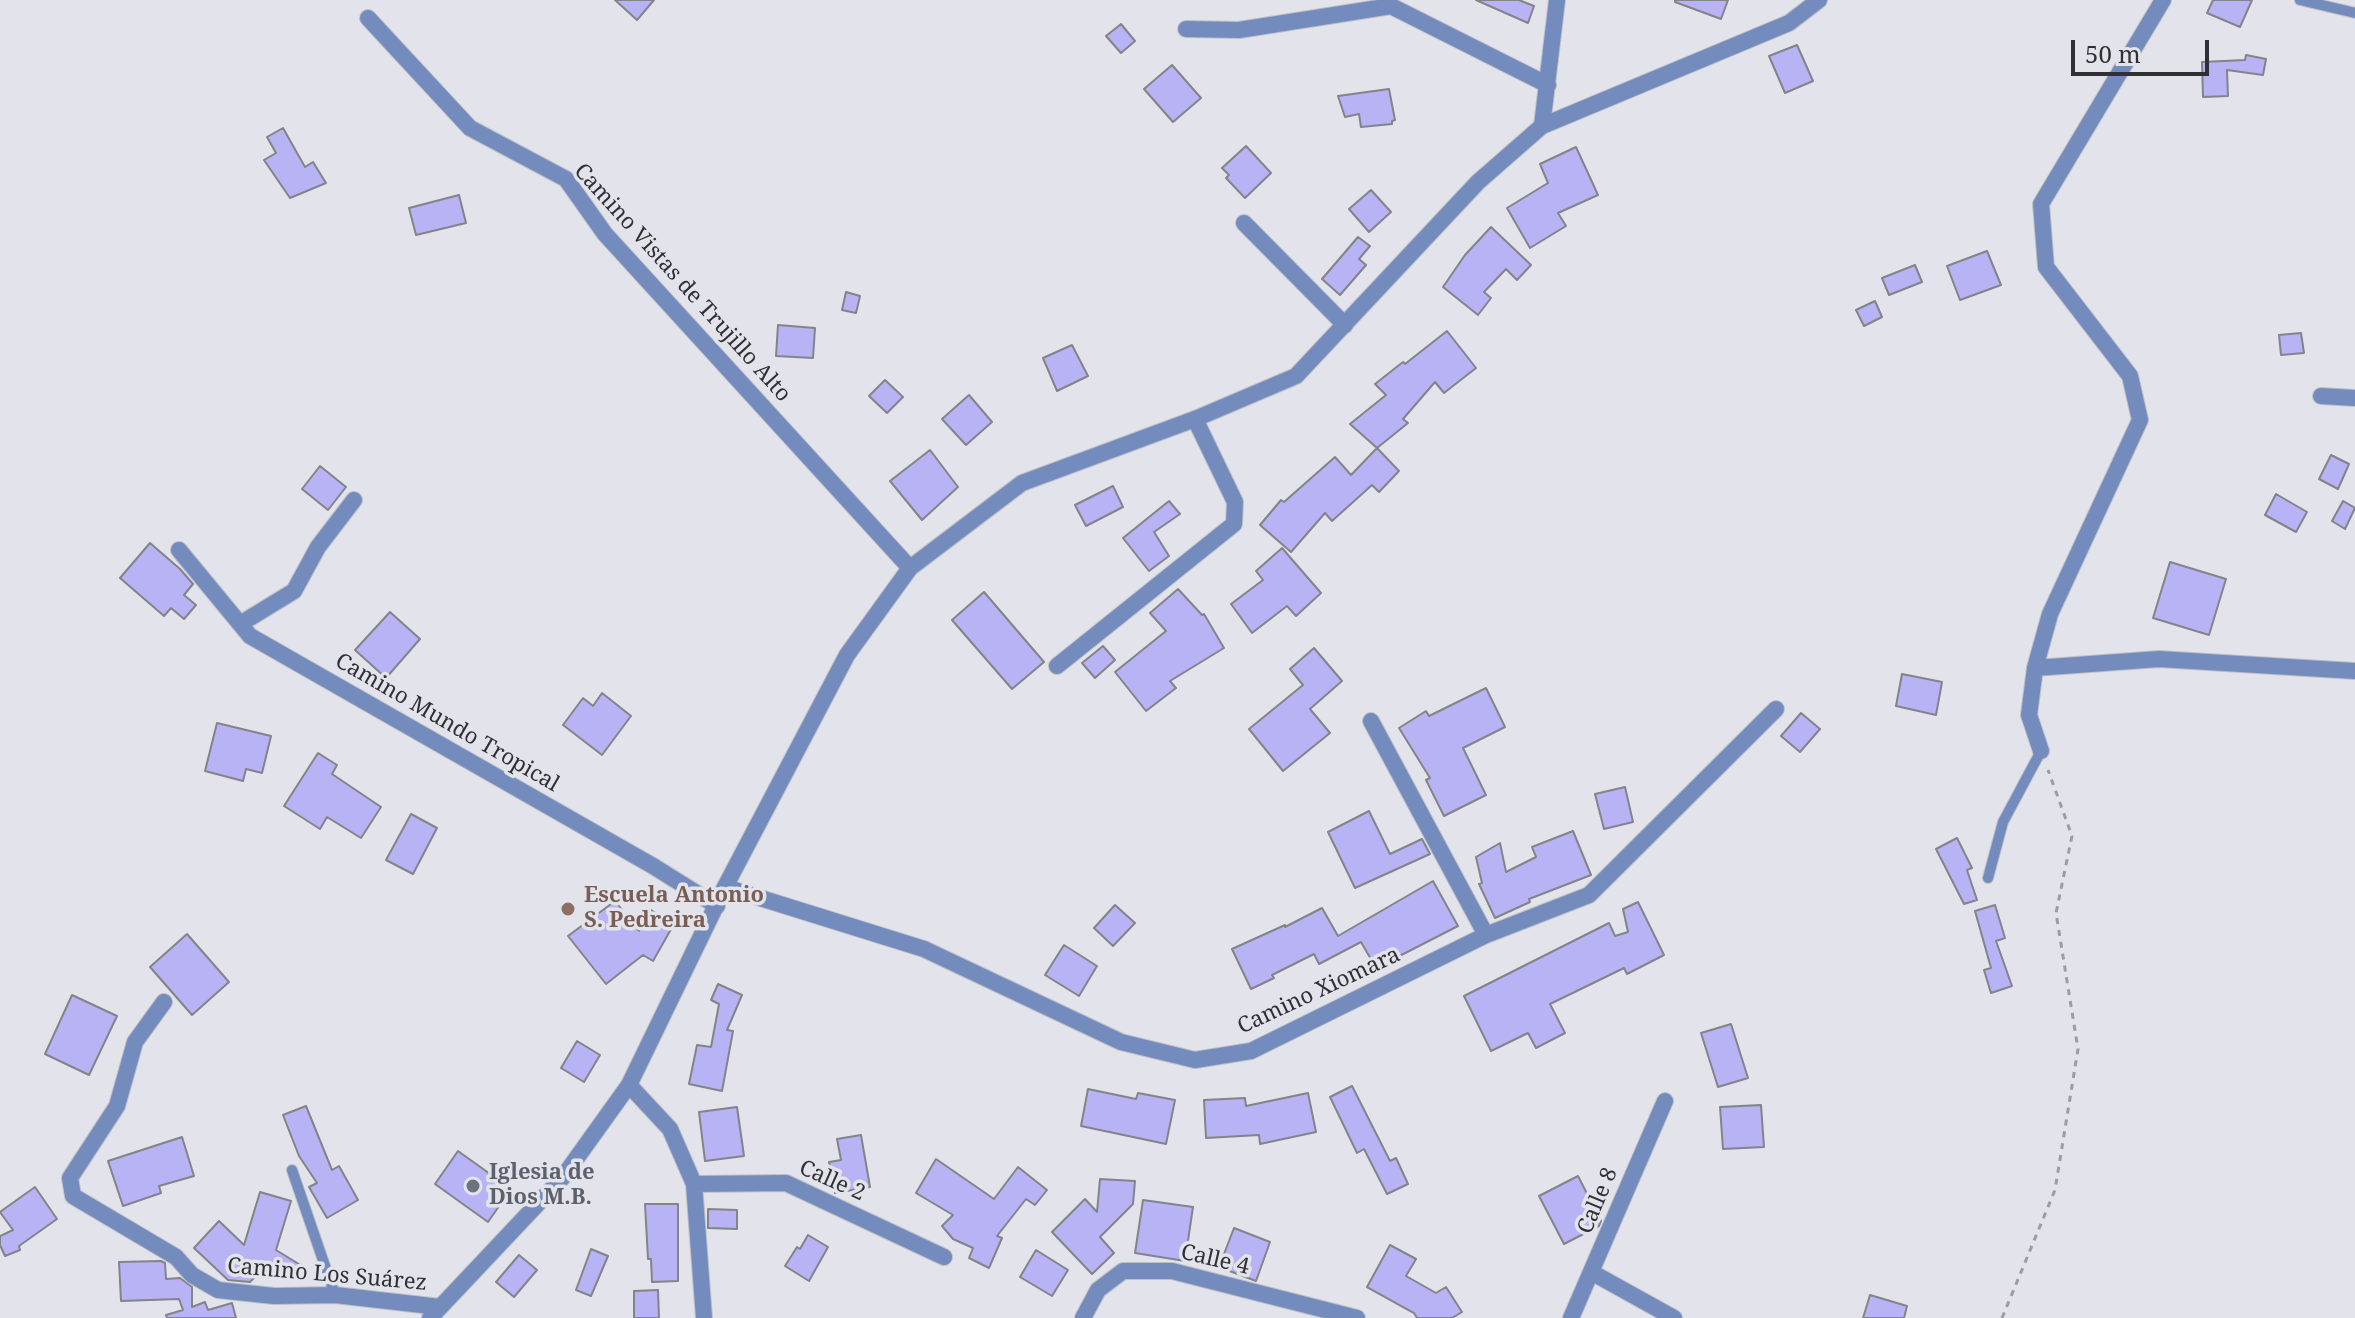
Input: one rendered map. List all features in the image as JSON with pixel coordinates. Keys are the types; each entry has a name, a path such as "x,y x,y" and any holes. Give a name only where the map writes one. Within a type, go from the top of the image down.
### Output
{"street":[{"path":"1542,126 1557,0"},
{"path":"435,1312 563,1177 629,1085 725,887 847,655 910,568 1022,483 1195,419 1296,376 1478,182 1542,126 1789,23 1819,0"},
{"path":"2041,751 2029,715 2035,668 2050,614 2140,420 2130,376 2046,267 2041,204 2163,0"},
{"path":"1186,29 1239,30 1391,6 1548,85"},
{"name":"Camino Vistas de Trujillo Alto","path":"368,18 470,128 566,179 605,234 910,568"},
{"path":"1244,223 1345,325"},
{"path":"2321,396 2355,398"},
{"path":"1057,666 1234,524 1235,502 1195,419"},
{"path":"240,624 294,591 318,547 354,500"},
{"name":"Camino Mundo Tropical","path":"179,550 250,636 639,858 717,906"},
{"path":"2035,668 2159,659 2355,671"},
{"name":"Camino Xiomara","path":"725,887 924,949 1121,1042 1195,1060 1251,1051 1486,935 1589,895 1776,709"},
{"path":"1371,721 1486,935"},
{"name":"Camino Los Suárez","path":"164,1002 135,1042 117,1106 70,1178 73,1196 176,1257 192,1275 218,1290 274,1296 335,1295 435,1312"},
{"path":"629,1085 670,1129 694,1184 704,1318"},
{"name":"Calle 8","path":"1571,1318 1665,1101"},
{"name":"Calle 2","path":"694,1184 786,1183 944,1257"},
{"name":"Calle 4","path":"1083,1318 1098,1290 1123,1271 1172,1271 1357,1318"},
{"path":"1591,1272 1674,1318"}],"lane":[{"path":"2300,0 2355,13"},
{"path":"1988,878 2003,822 2041,751"},
{"path":"292,1170 335,1295"}],"path":[{"path":"2002,1318 2055,1190 2078,1049 2056,913 2072,836 2041,751"}],"building":[{"path":"615,0 654,0 637,20"},
{"path":"1476,0 1519,0 1534,6 1528,23"},
{"path":"1675,0 1728,0 1721,19"},
{"path":"2213,0 2252,0 2240,27 2207,13"},
{"path":"1121,24 1135,41 1121,53 1106,36"},
{"path":"1797,45 1813,81 1785,93 1769,56"},
{"path":"2246,55 2266,59 2263,75 2227,70 2228,96 2203,97 2202,62 2245,60"},
{"path":"1172,65 1201,98 1173,122 1144,89"},
{"path":"1389,89 1395,120 1392,124 1361,127 1359,114 1345,117 1338,96"},
{"path":"283,128 305,167 313,162 326,183 290,198 264,160 276,153 267,137"},
{"path":"1246,146 1271,173 1245,198 1226,178 1229,175 1222,168"},
{"path":"1576,147 1598,195 1558,213 1566,226 1530,248 1507,208 1548,183 1540,164"},
{"path":"1371,190 1391,212 1369,232 1349,209"},
{"path":"459,195 466,223 416,235 409,208"},
{"path":"1491,227 1531,265 1517,280 1506,269 1484,292 1491,298 1478,315 1443,287 1465,255"},
{"path":"1358,237 1370,246 1359,259 1366,265 1340,295 1322,279"},
{"path":"1987,251 2001,285 1960,300 1947,266"},
{"path":"1915,265 1922,282 1889,295 1882,278"},
{"path":"846,292 860,296 856,313 842,310"},
{"path":"1875,301 1882,317 1864,326 1856,310"},
{"path":"778,325 815,328 813,358 776,356"},
{"path":"1447,331 1476,368 1444,393 1435,382 1403,419 1408,423 1377,448 1350,424 1386,395 1375,384"},
{"path":"2301,333 2304,353 2281,355 2279,335"},
{"path":"1072,345 1088,376 1057,391 1043,358"},
{"path":"885,380 903,397 887,413 869,396"},
{"path":"969,395 992,422 966,445 942,419"},
{"path":"1377,448 1399,471 1379,492 1372,485 1332,521 1325,513 1291,552 1260,525 1281,500 1284,502 1335,457 1351,475"},
{"path":"930,450 958,487 922,520 890,481"},
{"path":"2331,455 2349,464 2338,489 2319,479"},
{"path":"320,466 346,487 328,510 302,489"},
{"path":"1113,486 1123,507 1086,526 1075,505"},
{"path":"2276,494 2307,512 2296,532 2265,515"},
{"path":"1169,501 1180,514 1154,532 1169,556 1149,571 1123,538"},
{"path":"2343,501 2355,508 2345,529 2332,521"},
{"path":"150,543 193,584 184,595 196,605 184,619 171,608 164,616 120,578"},
{"path":"1282,548 1321,593 1296,616 1287,606 1252,633 1231,604 1263,580 1256,571"},
{"path":"2170,562 2226,579 2209,635 2153,618"},
{"path":"1178,589 1204,614 1224,648 1170,681 1176,688 1146,711 1115,672 1166,631 1150,613"},
{"path":"984,592 1044,662 1012,689 952,620"},
{"path":"390,612 420,639 386,678 355,650"},
{"path":"1103,646 1115,660 1095,678 1082,663"},
{"path":"1314,648 1342,681 1310,709 1330,733 1283,771 1249,729 1303,685 1290,669"},
{"path":"1902,674 1942,682 1936,715 1896,706"},
{"path":"1486,688 1505,727 1463,748 1486,795 1444,816 1426,780 1430,778 1399,728 1426,711 1429,716"},
{"path":"602,693 631,716 602,755 563,725 583,698 593,706"},
{"path":"1801,713 1820,729 1800,752 1781,736"},
{"path":"217,723 271,736 262,773 246,769 243,781 205,771"},
{"path":"318,753 337,765 332,774 381,807 361,838 327,817 320,829 284,806"},
{"path":"1625,787 1633,822 1604,829 1595,794"},
{"path":"1369,811 1390,854 1422,839 1430,854 1355,888 1328,832"},
{"path":"411,814 437,828 413,874 386,860"},
{"path":"1573,831 1591,875 1529,899 1530,902 1495,918 1479,884 1482,883 1476,857 1500,843 1506,872 1536,857 1532,847"},
{"path":"1957,838 1972,868 1967,870 1977,900 1964,904 1936,849"},
{"path":"1433,881 1458,926 1376,968 1361,942 1319,964 1314,954 1251,989 1232,949 1322,908 1338,936"},
{"path":"615,901 639,931 651,910 674,924 653,961 643,955 606,984 568,936"},
{"path":"1638,902 1664,955 1627,974 1624,968 1550,1004 1565,1033 1536,1048 1528,1033 1491,1051 1464,996 1609,923 1615,936 1628,932 1623,909"},
{"path":"1115,905 1135,923 1113,946 1094,928"},
{"path":"1995,905 2005,938 1996,941 2012,986 1991,993 1984,970 1991,968 1975,911"},
{"path":"187,934 229,982 192,1015 150,967"},
{"path":"1064,945 1097,966 1079,996 1045,975"},
{"path":"718,984 742,995 727,1030 733,1031 722,1091 689,1084 697,1045 711,1047 719,1004 711,1000"},
{"path":"72,995 117,1016 89,1075 45,1054"},
{"path":"1731,1024 1748,1078 1718,1087 1701,1033"},
{"path":"577,1041 600,1055 584,1082 561,1068"},
{"path":"1352,1086 1390,1161 1396,1158 1408,1184 1387,1194 1364,1149 1357,1153 1330,1097"},
{"path":"1088,1089 1136,1099 1138,1093 1175,1100 1166,1144 1081,1126"},
{"path":"1308,1093 1316,1132 1260,1144 1259,1135 1206,1138 1204,1100 1245,1098 1246,1106"},
{"path":"1761,1105 1764,1147 1723,1149 1720,1107"},
{"path":"306,1106 332,1170 339,1166 358,1200 327,1218 309,1187 317,1183 299,1156 283,1115"},
{"path":"737,1107 744,1156 705,1161 699,1112"},
{"path":"861,1135 870,1187 835,1193 829,1162 841,1160 837,1139"},
{"path":"182,1137 194,1176 159,1186 161,1193 123,1206 108,1161"},
{"name":"Iglesia de Dios M.B.","path":"458,1151 511,1189 488,1222 435,1184"},
{"path":"936,1159 994,1199 1018,1167 1047,1190 1035,1205 1026,1199 997,1236 1002,1238 989,1268 969,1258 973,1248 953,1239 942,1226 953,1215 916,1193"},
{"path":"1578,1176 1601,1221 1599,1226 1564,1244 1539,1196"},
{"path":"1100,1179 1135,1181 1133,1204 1100,1237 1114,1253 1092,1274 1052,1232 1085,1199 1097,1212"},
{"path":"35,1187 57,1219 19,1246 20,1250 5,1256 0,1236 13,1230 0,1212"},
{"path":"260,1192 291,1201 276,1250 302,1266 294,1277 269,1262 250,1282 228,1280 194,1248 219,1221 244,1245"},
{"path":"1143,1200 1193,1207 1185,1261 1135,1253"},
{"path":"645,1204 678,1204 678,1281 652,1282"},
{"path":"708,1209 737,1210 737,1229 708,1228"},
{"path":"1234,1228 1270,1242 1256,1281 1219,1267"},
{"path":"808,1235 828,1247 809,1281 785,1266"},
{"path":"1390,1245 1416,1259 1406,1276 1436,1293 1446,1287 1462,1312 1452,1318 1417,1318 1414,1313 1367,1287"},
{"path":"591,1249 608,1256 591,1296 576,1290"},
{"path":"1036,1250 1068,1270 1052,1296 1020,1277"},
{"path":"519,1255 537,1270 514,1297 496,1282"},
{"path":"119,1262 165,1263 166,1279 180,1278 192,1287 192,1307 205,1302 208,1310 232,1303 236,1318 167,1318 166,1315 183,1310 179,1299 121,1301"},
{"path":"658,1290 659,1318 634,1318 634,1291"},
{"path":"1870,1295 1907,1306 1904,1318 1863,1318"}],"place":[{"name":"Escuela Antonio S. Pedreira","path":"568,909"},
{"name":"Iglesia de Dios M.B.","path":"473,1186"}]}
